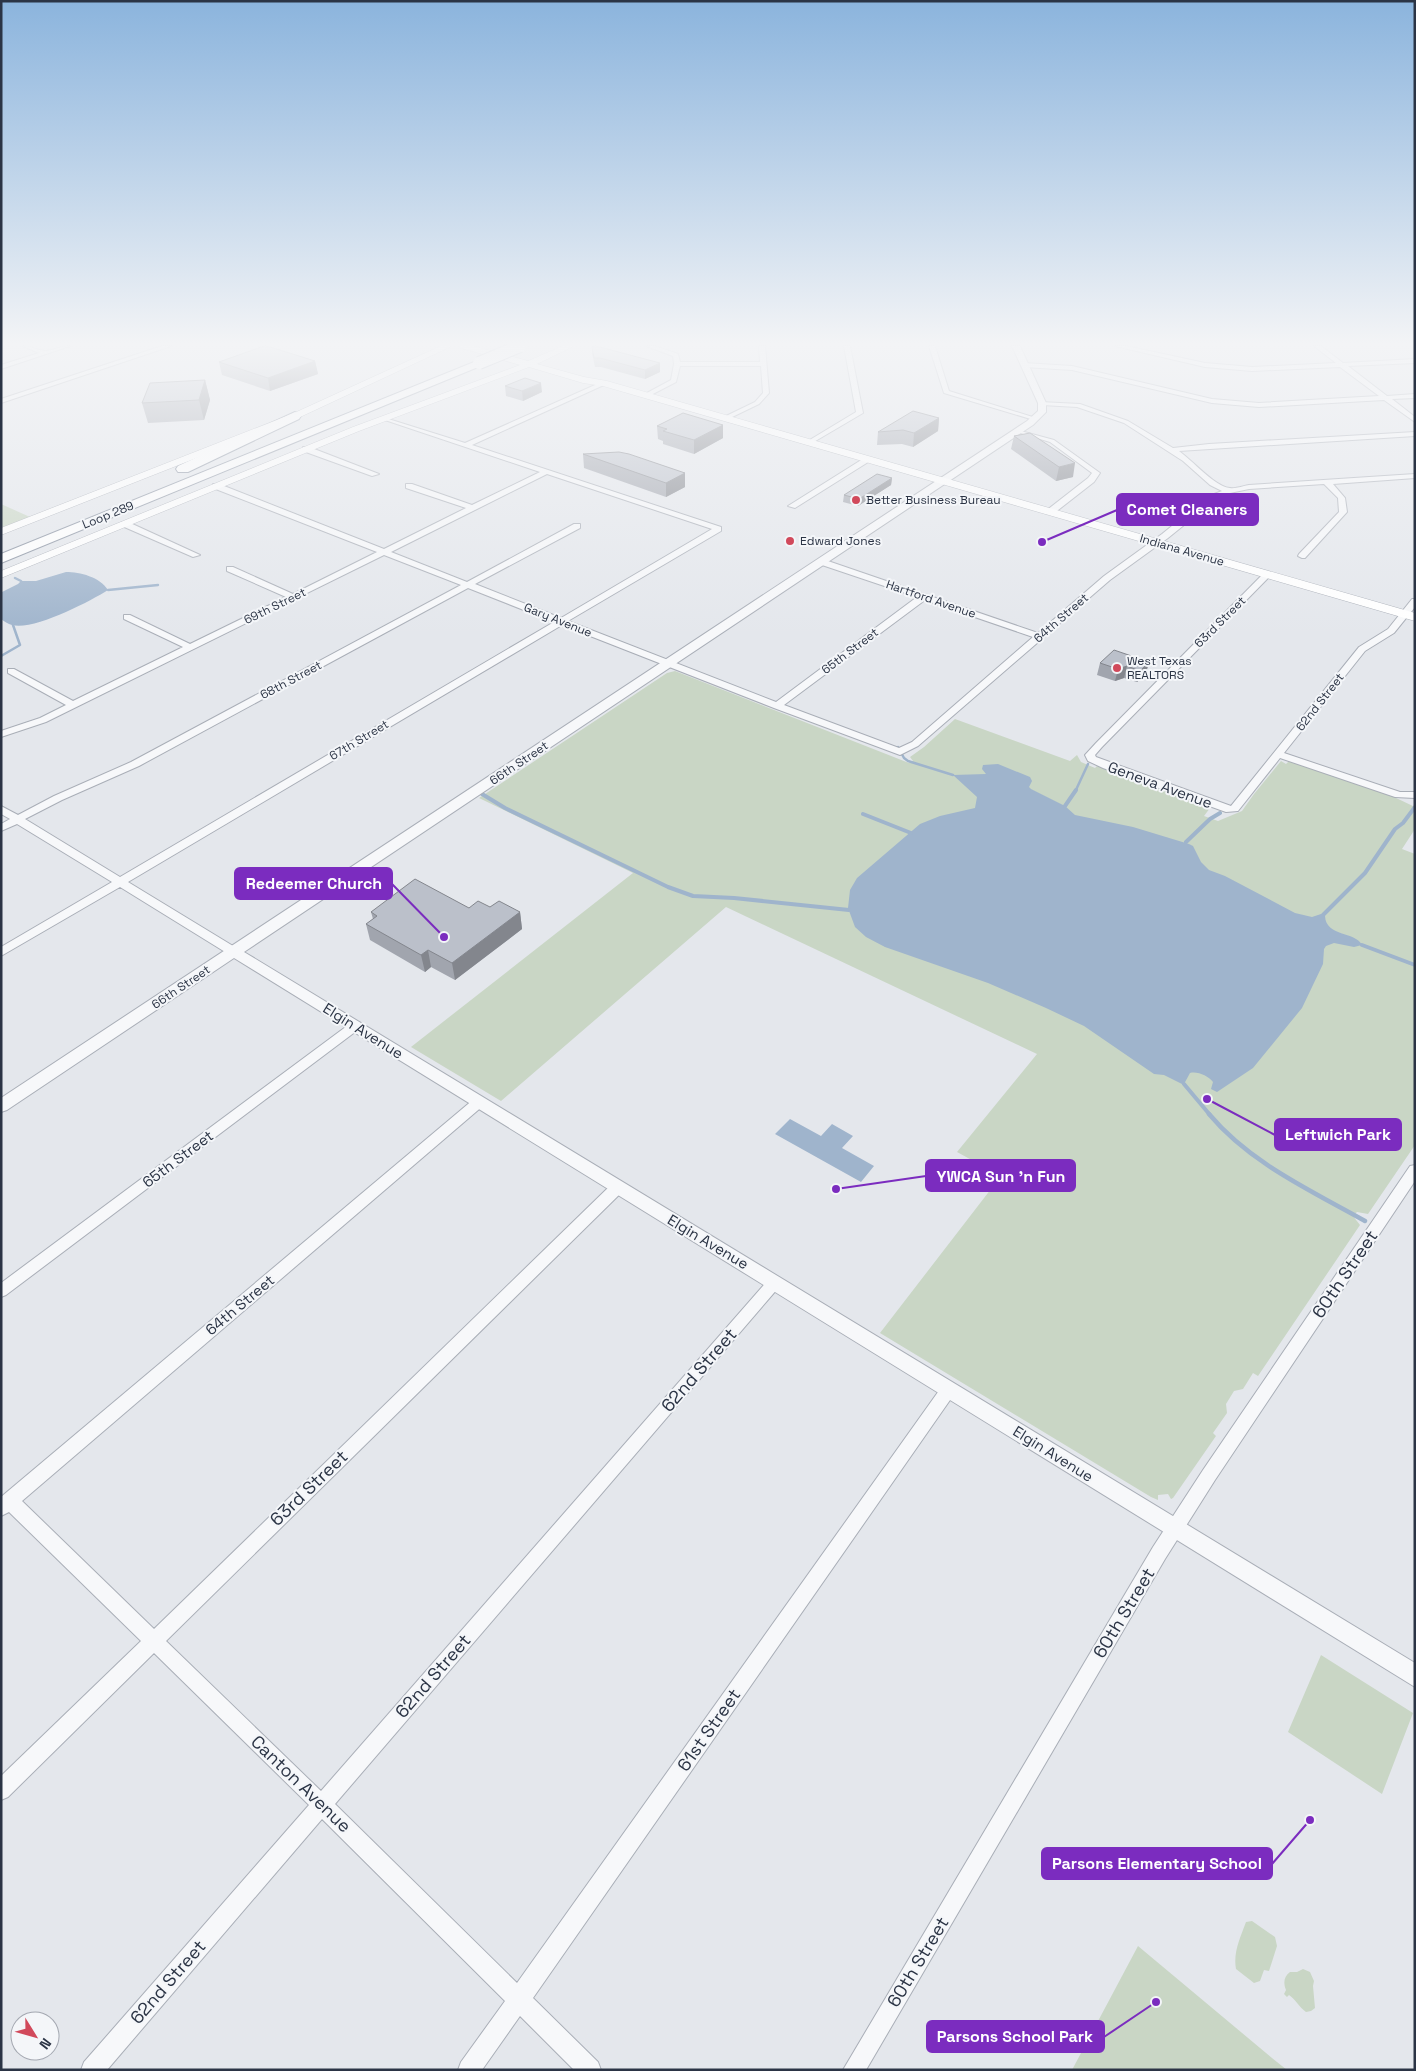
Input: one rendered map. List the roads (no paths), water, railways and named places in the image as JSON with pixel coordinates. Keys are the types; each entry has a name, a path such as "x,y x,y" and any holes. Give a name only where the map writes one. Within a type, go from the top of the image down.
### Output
{"highway":[{"path":"1,548 239,443"},
{"name":"Loop 289","path":"1,548 267,443"},
{"name":"Loop 289","path":"1,558 280,443"},
{"path":"132,505 313,443"}],"main road":[{"path":"1,532 227,443"},
{"path":"1,575 322,443"},
{"name":"Indiana Avenue","path":"812,443 1410,615"}],"street":[{"path":"458,443 546,472"},
{"path":"466,445 471,443"},
{"name":"66th Street","path":"1,1106 1001,443"},
{"path":"1054,443 1096,473 1105,474"},
{"path":"1161,443 1194,465 1213,483 1228,491"},
{"path":"1173,450 1267,443"},
{"path":"306,449 375,474"},
{"path":"792,506 869,459"},
{"name":"69th Street","path":"1,734 36,723 546,472"},
{"name":"67th Street","path":"1,952 718,529 546,472"},
{"path":"1050,512 1091,480 1096,473"},
{"name":"64th Street","path":"900,752 915,744 1107,578 1157,542 1212,498 1228,491 1249,487 1415,476"},
{"path":"1302,556 1344,512 1343,499 1326,482"},
{"name":"Gary Avenue","path":"216,486 669,664 900,752"},
{"path":"410,486 472,508"},
{"path":"125,524 196,555"},
{"name":"68th Street","path":"1,828 58,798 135,764 577,526"},
{"name":"Hartford Avenue","path":"822,562 1040,636"},
{"path":"230,569 293,597"},
{"name":"63rd Street","path":"1091,757 1090,755 1098,745 1268,574"},
{"name":"65th Street","path":"777,706 923,596"},
{"name":"62nd Street","path":"1230,809 1234,809 1240,803 1362,649 1368,643 1391,631 1410,615 1415,601"},
{"path":"127,617 190,648"},
{"path":"11,671 73,705"},
{"path":"1279,754 1399,795 1415,795"},
{"name":"Geneva Avenue","path":"1091,757 1107,766 1230,809"},
{"name":"Elgin Avenue","path":"1,809 1415,1676"},
{"name":"65th Street","path":"1,1291 355,1026"},
{"name":"64th Street","path":"5,1504 479,1102"},
{"name":"60th Street","path":"854,2070 1175,1529 1415,1170"},
{"name":"63rd Street","path":"1,1790 618,1187"},
{"name":"62nd Street","path":"92,2070 774,1283"},
{"name":"61st Street","path":"469,2070 949,1390"},
{"name":"Canton Avenue","path":"5,1504 154,1640 590,2070"}],"water":[{"path":"66,572 89,576 100,582 108,590 75,608 33,624 12,625 1,619 2,592 21,581 36,581"},
{"path":"998,764 1030,777 1032,781 1029,787 1031,789 1065,806 1075,815 1133,827 1189,844 1193,846 1201,862 1209,870 1225,876 1295,913 1312,917 1321,914 1325,916 1327,923 1335,931 1353,938 1362,945 1354,947 1334,943 1326,946 1323,964 1302,1008 1253,1068 1217,1092 1211,1089 1213,1082 1203,1074 1190,1073 1184,1084 1182,1084 1164,1075 1154,1074 1084,1026 988,983 885,947 866,937 855,927 848,908 850,890 857,878 920,824 940,816 975,808 977,797 953,775 986,774 982,769 983,765"},
{"path":"790,1119 821,1136 832,1124 853,1136 842,1148 874,1166 861,1182 775,1134"}],"waterway":[{"path":"15,578 21,581"},
{"path":"108,590 158,585"},
{"path":"1,656 20,645 13,625"},
{"path":"898,747 904,758 908,761 953,775"},
{"path":"1076,790 1088,764"},
{"path":"1065,806 1076,790"},
{"path":"482,794 505,808 668,887 693,896 734,898 849,910"},
{"path":"1323,915 1365,873 1395,829 1403,823 1415,807"},
{"path":"1186,842 1210,819 1220,813"},
{"path":"863,814 911,833"},
{"path":"1362,945 1415,965"},
{"path":"1184,1084 1210,1115"},
{"path":"1209,1114 1243,1147 1262,1161 1365,1221"}],"place":[{"name":"Better Business Bureau","path":"856,500"},
{"name":"Edward Jones","path":"790,541"},
{"name":"Comet Cleaners","path":"1042,542"},
{"name":"West Texas REALTORS","path":"1117,668"},
{"name":"Redeemer Church","path":"444,937"},
{"name":"Leftwich Park","path":"1207,1099"},
{"name":"YWCA Sun 'n Fun","path":"836,1189"},
{"name":"Parsons Elementary School","path":"1310,1820"},
{"name":"Parsons School Park","path":"1156,2002"}]}
